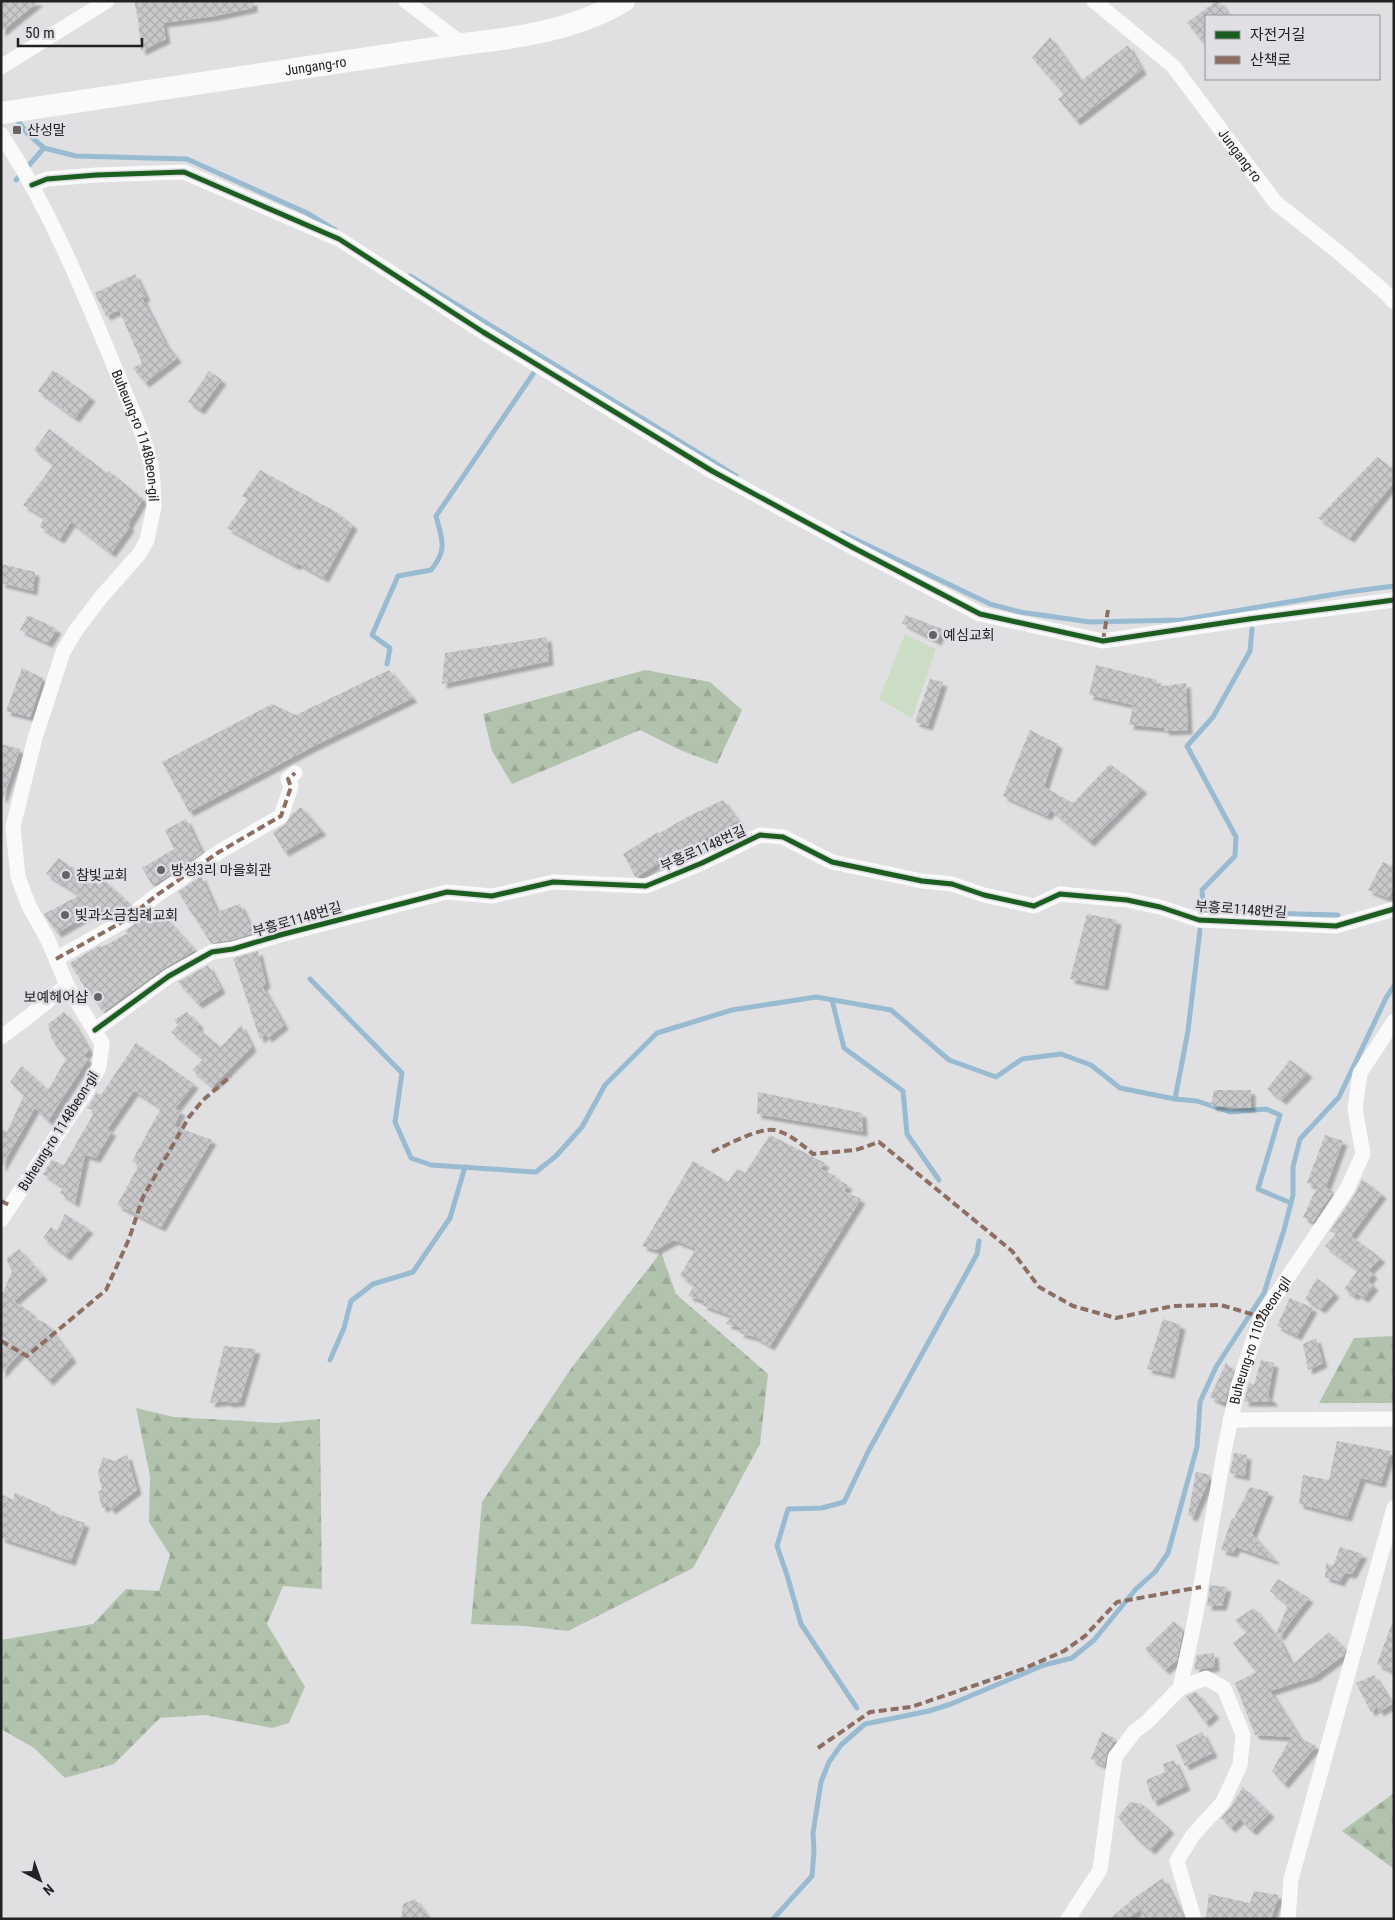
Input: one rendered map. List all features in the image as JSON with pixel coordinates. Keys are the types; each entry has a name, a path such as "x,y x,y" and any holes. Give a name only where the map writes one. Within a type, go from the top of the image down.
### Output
{"main road":[{"name":"Jungang-ro","path":"7,122 462,44 506,39 549,31 586,18 624,1"}],"street":[{"path":"1,67 107,1"},
{"path":"406,1 462,44"},
{"name":"Jungang-ro","path":"1094,1 1173,66 1276,203 1342,255 1394,302"},
{"path":"7,122 32,185 47,180 96,175 184,172 339,240 483,332 712,471 980,614 1103,641 1394,600"},
{"name":"Buheung-ro 1148beon-gil","path":"1,1220 87,1090 99,1067 102,1043 96,1030 67,985 38,921 29,906 18,877 13,827 18,803 35,738 63,652 76,630 102,596 140,553 147,540 154,506 151,464 142,433 71,264 32,185"},
{"path":"56,959 124,921 157,895 219,852 281,816 291,787 288,779 295,773"},
{"name":"부흥로1148번길","path":"96,1030 169,976 212,952 233,949 447,892 492,896 553,882 646,886 702,863 760,835 782,838 832,862 922,881 952,884 984,895 1034,906 1060,894 1127,900 1160,907 1199,920 1336,926 1394,909"},
{"path":"1,1037 67,985"},
{"name":"Buheung-ro 1102beon-gil","path":"1180,1688 1195,1620 1230,1420 1238,1386 1262,1317 1347,1189 1363,1154 1355,1109 1360,1073 1394,1021"},
{"path":"1230,1420 1394,1419"},
{"path":"1288,1919 1292,1879 1394,1508"},
{"path":"1068,1919 1100,1870 1115,1757 1135,1731 1146,1723 1180,1688 1206,1678 1224,1688 1243,1735 1240,1765 1223,1802 1193,1835 1177,1861 1194,1919"}],"green space":[{"path":"905,634 936,649 912,718 879,699"},
{"path":"645,670 710,682 742,710 717,764 680,750 640,730 512,784 492,751 483,714"},
{"path":"661,1252 676,1294 768,1374 760,1444 693,1568 568,1631 525,1626 471,1624 482,1502 572,1367"},
{"path":"1394,1336 1394,1403 1319,1403 1354,1338"},
{"path":"136,1408 174,1417 275,1423 320,1419 322,1589 283,1586 267,1624 305,1687 289,1723 272,1728 205,1715 160,1718 114,1764 65,1778 34,1748 1,1729 1,1640 93,1624 126,1589 159,1591 170,1555 149,1522 150,1476"},
{"path":"1394,1793 1394,1869 1342,1831"}],"building":[{"path":"1,1 39,1 1,32"},
{"path":"134,1 253,1 253,8 215,16 163,23 166,39 141,51"},
{"path":"1216,1 1219,1 1229,15 1205,15 1205,45 1187,23"},
{"path":"1050,37 1081,81 1128,45 1142,70 1076,121 1058,99 1064,94 1032,58"},
{"path":"135,274 146,297 142,298 165,343 177,358 145,383 133,368 142,363 119,310 106,316 95,293"},
{"path":"53,370 91,397 75,418 38,391"},
{"path":"209,371 222,380 200,410 188,402"},
{"path":"49,429 107,473 109,471 143,499 128,525 130,527 111,553 71,522 60,539 40,527 44,517 23,505 54,464 34,450"},
{"path":"1377,457 1394,469 1394,482 1350,538 1318,518"},
{"path":"260,470 336,512 353,525 324,578 297,563 296,566 227,528 248,499 242,496"},
{"path":"1,564 35,572 33,591 1,583"},
{"path":"28,615 57,629 48,643 20,630"},
{"name":"예심교회","path":"906,615 942,629 937,641 902,623"},
{"path":"547,637 549,661 442,684 445,653"},
{"path":"1096,665 1157,680 1156,687 1186,683 1188,730 1165,731 1164,728 1129,725 1133,705 1089,695"},
{"path":"22,668 43,678 30,717 6,711"},
{"path":"389,670 413,698 314,746 189,812 162,762 272,704 296,715"},
{"path":"930,679 943,682 928,726 915,722"},
{"path":"1030,730 1058,744 1044,787 1073,803 1110,764 1143,789 1090,842 1051,810 1047,816 1003,796"},
{"path":"1,744 20,749 3,798 1,797"},
{"path":"723,800 738,821 698,842 705,851 682,861 676,853 635,876 623,854 658,832 658,834 687,817"},
{"path":"301,807 322,831 284,852 273,832 286,824 291,815"},
{"path":"186,819 202,853 153,886 142,868 174,849 165,830"},
{"path":"58,858 99,885 104,880 130,904 111,918 100,908 57,933 44,914 80,895 46,874"},
{"path":"1383,862 1394,867 1394,888 1388,898 1368,890"},
{"path":"201,876 217,912 240,904 253,933 231,940 211,943 178,892"},
{"path":"157,908 195,950 164,968 103,1012 70,963 100,945 102,947 128,933 125,931 143,918 145,919"},
{"path":"1087,914 1117,920 1104,986 1070,979"},
{"path":"258,951 266,984 262,986 284,1025 268,1038 265,1034 260,1039 233,958"},
{"path":"208,965 221,989 198,1004 178,982"},
{"path":"64,1012 72,1021 89,1050 84,1056 88,1059 48,1121 35,1108 1,1168 1,1128 7,1132 24,1095 10,1082 22,1066 48,1090 66,1059 52,1040 48,1024"},
{"path":"187,1012 199,1024 197,1028 221,1047 241,1025 252,1047 212,1087 192,1070 203,1059 171,1032 178,1025 174,1020"},
{"path":"136,1043 194,1084 175,1109 181,1111 174,1126 212,1140 161,1227 117,1205 139,1165 132,1161 161,1108 134,1091 107,1130 112,1131 96,1158 85,1155 75,1203 60,1193 63,1187 43,1174 52,1160 64,1165 95,1111 87,1108 96,1093 101,1095"},
{"path":"1290,1060 1308,1073 1282,1100 1267,1089"},
{"path":"1214,1090 1251,1090 1251,1108 1211,1106"},
{"path":"758,1092 862,1113 863,1132 757,1114"},
{"path":"770,1135 825,1163 821,1169 836,1176 834,1178 848,1185 844,1191 861,1199 770,1346 755,1337 739,1333 742,1328 726,1324 732,1316 702,1305 705,1301 688,1296 694,1286 680,1275 696,1249 674,1240 656,1250 642,1246 693,1161 728,1182 737,1169 745,1173"},
{"path":"1325,1135 1343,1141 1326,1187 1333,1192 1313,1222 1303,1217 1317,1187 1307,1183"},
{"path":"1362,1179 1382,1194 1351,1236 1381,1258 1369,1270 1373,1274 1368,1281 1374,1286 1364,1298 1356,1293 1354,1296 1344,1289 1358,1270 1325,1246 1336,1234 1330,1231 1355,1194"},
{"path":"65,1214 89,1229 66,1256 43,1238 51,1227 57,1231"},
{"path":"19,1249 43,1276 14,1301 32,1313 30,1316 47,1324 72,1358 49,1381 21,1352 1,1374 1,1350 8,1341 1,1336 1,1292 3,1293 12,1271 6,1259"},
{"path":"1317,1278 1335,1293 1321,1309 1305,1299"},
{"path":"1290,1298 1313,1308 1297,1336 1277,1326"},
{"path":"1163,1319 1181,1325 1170,1374 1147,1369"},
{"path":"1316,1338 1323,1363 1308,1370 1303,1344"},
{"path":"224,1346 256,1349 240,1402 210,1403"},
{"path":"1261,1360 1274,1363 1268,1396 1274,1402 1244,1402 1249,1382 1254,1385"},
{"path":"1226,1363 1234,1370 1225,1402 1220,1402 1210,1397"},
{"path":"1337,1441 1391,1451 1381,1483 1361,1478 1347,1517 1299,1504 1303,1475 1329,1480"},
{"path":"1234,1453 1247,1455 1245,1476 1230,1473"},
{"path":"127,1455 137,1490 111,1510 108,1505 102,1508 98,1492 102,1489 98,1473 103,1457 114,1461"},
{"path":"1196,1472 1211,1475 1193,1517 1188,1515"},
{"path":"1250,1487 1269,1492 1252,1534 1276,1561 1236,1547 1233,1553 1221,1550 1232,1518 1234,1518"},
{"path":"15,1493 50,1508 49,1511 85,1523 71,1561 1,1538 1,1494 13,1500"},
{"path":"1340,1547 1363,1554 1352,1574 1345,1573 1340,1582 1325,1577 1326,1563 1333,1566"},
{"path":"1278,1579 1309,1598 1280,1636 1276,1634 1288,1605 1270,1591"},
{"path":"1210,1585 1227,1587 1222,1606 1207,1606"},
{"path":"1254,1608 1280,1641 1292,1665 1329,1632 1345,1649 1344,1655 1314,1677 1270,1691 1299,1737 1316,1746 1284,1784 1272,1771 1291,1737 1255,1735 1235,1683 1256,1672 1233,1643 1247,1632 1235,1620"},
{"path":"1174,1621 1183,1630 1177,1660 1165,1670 1145,1649"},
{"path":"1392,1623 1394,1623 1394,1672 1377,1664"},
{"path":"1214,1653 1215,1667 1194,1670 1197,1655"},
{"path":"1374,1675 1392,1704 1379,1712 1377,1707 1371,1712 1356,1683"},
{"path":"1196,1692 1215,1714 1205,1723 1186,1696"},
{"path":"1102,1732 1116,1739 1107,1752 1104,1766 1091,1759"},
{"path":"1202,1732 1213,1753 1185,1766 1176,1745"},
{"path":"1174,1760 1186,1786 1153,1802 1146,1780 1165,1772 1163,1764"},
{"path":"1243,1787 1270,1813 1252,1831 1240,1819 1231,1828 1221,1818 1230,1808"},
{"path":"1130,1802 1142,1804 1170,1829 1151,1850 1137,1839 1118,1817"},
{"path":"1163,1878 1184,1919 1146,1919 1139,1910 1127,1919 1110,1919 1134,1898"},
{"path":"1254,1891 1279,1895 1271,1919 1206,1919 1209,1894 1250,1903"},
{"path":"415,1899 430,1919 401,1919 403,1904"}],"waterway":[{"path":"15,117 28,134 44,148 76,156 187,159 307,213 335,230"},
{"path":"16,180 44,148"},
{"path":"410,276 736,476"},
{"path":"387,664 390,648 372,635 398,576 431,570 436,563 442,550 436,516 533,374"},
{"path":"842,533 990,604 1020,612 1090,622 1182,620 1394,586"},
{"path":"1204,915 1202,890 1235,856 1236,837 1187,746 1213,717 1250,651 1252,629"},
{"path":"1204,912 1228,906 1263,913 1338,915"},
{"path":"1175,1099 1188,1031 1200,930"},
{"path":"310,979 402,1073 395,1122 411,1158 431,1165 536,1172 556,1156 582,1127 605,1085 657,1033 732,1010 816,997 891,1010 949,1060 996,1077 1022,1059 1061,1054 1091,1065 1120,1088 1175,1099 1197,1101 1230,1112 1266,1109 1280,1115 1258,1189 1291,1203"},
{"path":"773,1919 812,1876 813,1833 821,1782 829,1762 841,1745 865,1724 929,1711 951,1704 1044,1665 1072,1658 1094,1640 1136,1589 1155,1572 1168,1553 1197,1447 1200,1402 1216,1367 1264,1293 1293,1195 1293,1167 1300,1139 1339,1097 1386,998 1394,986"},
{"path":"832,1000 844,1048 903,1091 907,1134 939,1180"},
{"path":"330,1360 344,1328 351,1301 373,1284 413,1272 450,1218 465,1167"},
{"path":"857,1708 801,1624 777,1546 788,1509 822,1508 844,1502 868,1452 977,1254 979,1241"}],"marked path":[{"path":"1103,641 1108,610"},
{"path":"56,959 124,921 157,895 219,852 281,816 291,787 288,779 295,773"},
{"path":"1,1341 27,1356 106,1290 129,1239 143,1197 189,1117 203,1100 231,1076"},
{"path":"712,1152 743,1138 768,1130 779,1131 789,1136 813,1154 856,1150 879,1142 1012,1251 1039,1287 1073,1306 1116,1318 1173,1306 1221,1305 1261,1317"},
{"path":"1,1201 11,1206"},
{"path":"818,1748 870,1712 911,1707 1023,1669 1064,1651 1085,1636 1117,1602 1201,1587"}],"cycle path":[{"path":"32,185 47,179 184,172 339,239 483,332 712,471 980,614 1103,641 1394,600"},
{"path":"95,1030 169,976 212,952 233,949 447,892 492,896 553,882 646,886 702,863 760,835 783,837 832,862 922,881 952,884 984,895 1034,906 1060,894 1127,900 1160,907 1199,920 1336,926 1394,909"}],"place":[{"name":"산성말","path":"17,130"},
{"name":"예심교회","path":"933,635"},
{"name":"방성3리 마을회관","path":"161,870"},
{"name":"참빛교회","path":"66,875"},
{"name":"빛과소금침례교회","path":"65,915"},
{"name":"보예헤어샵","path":"98,997"}]}
